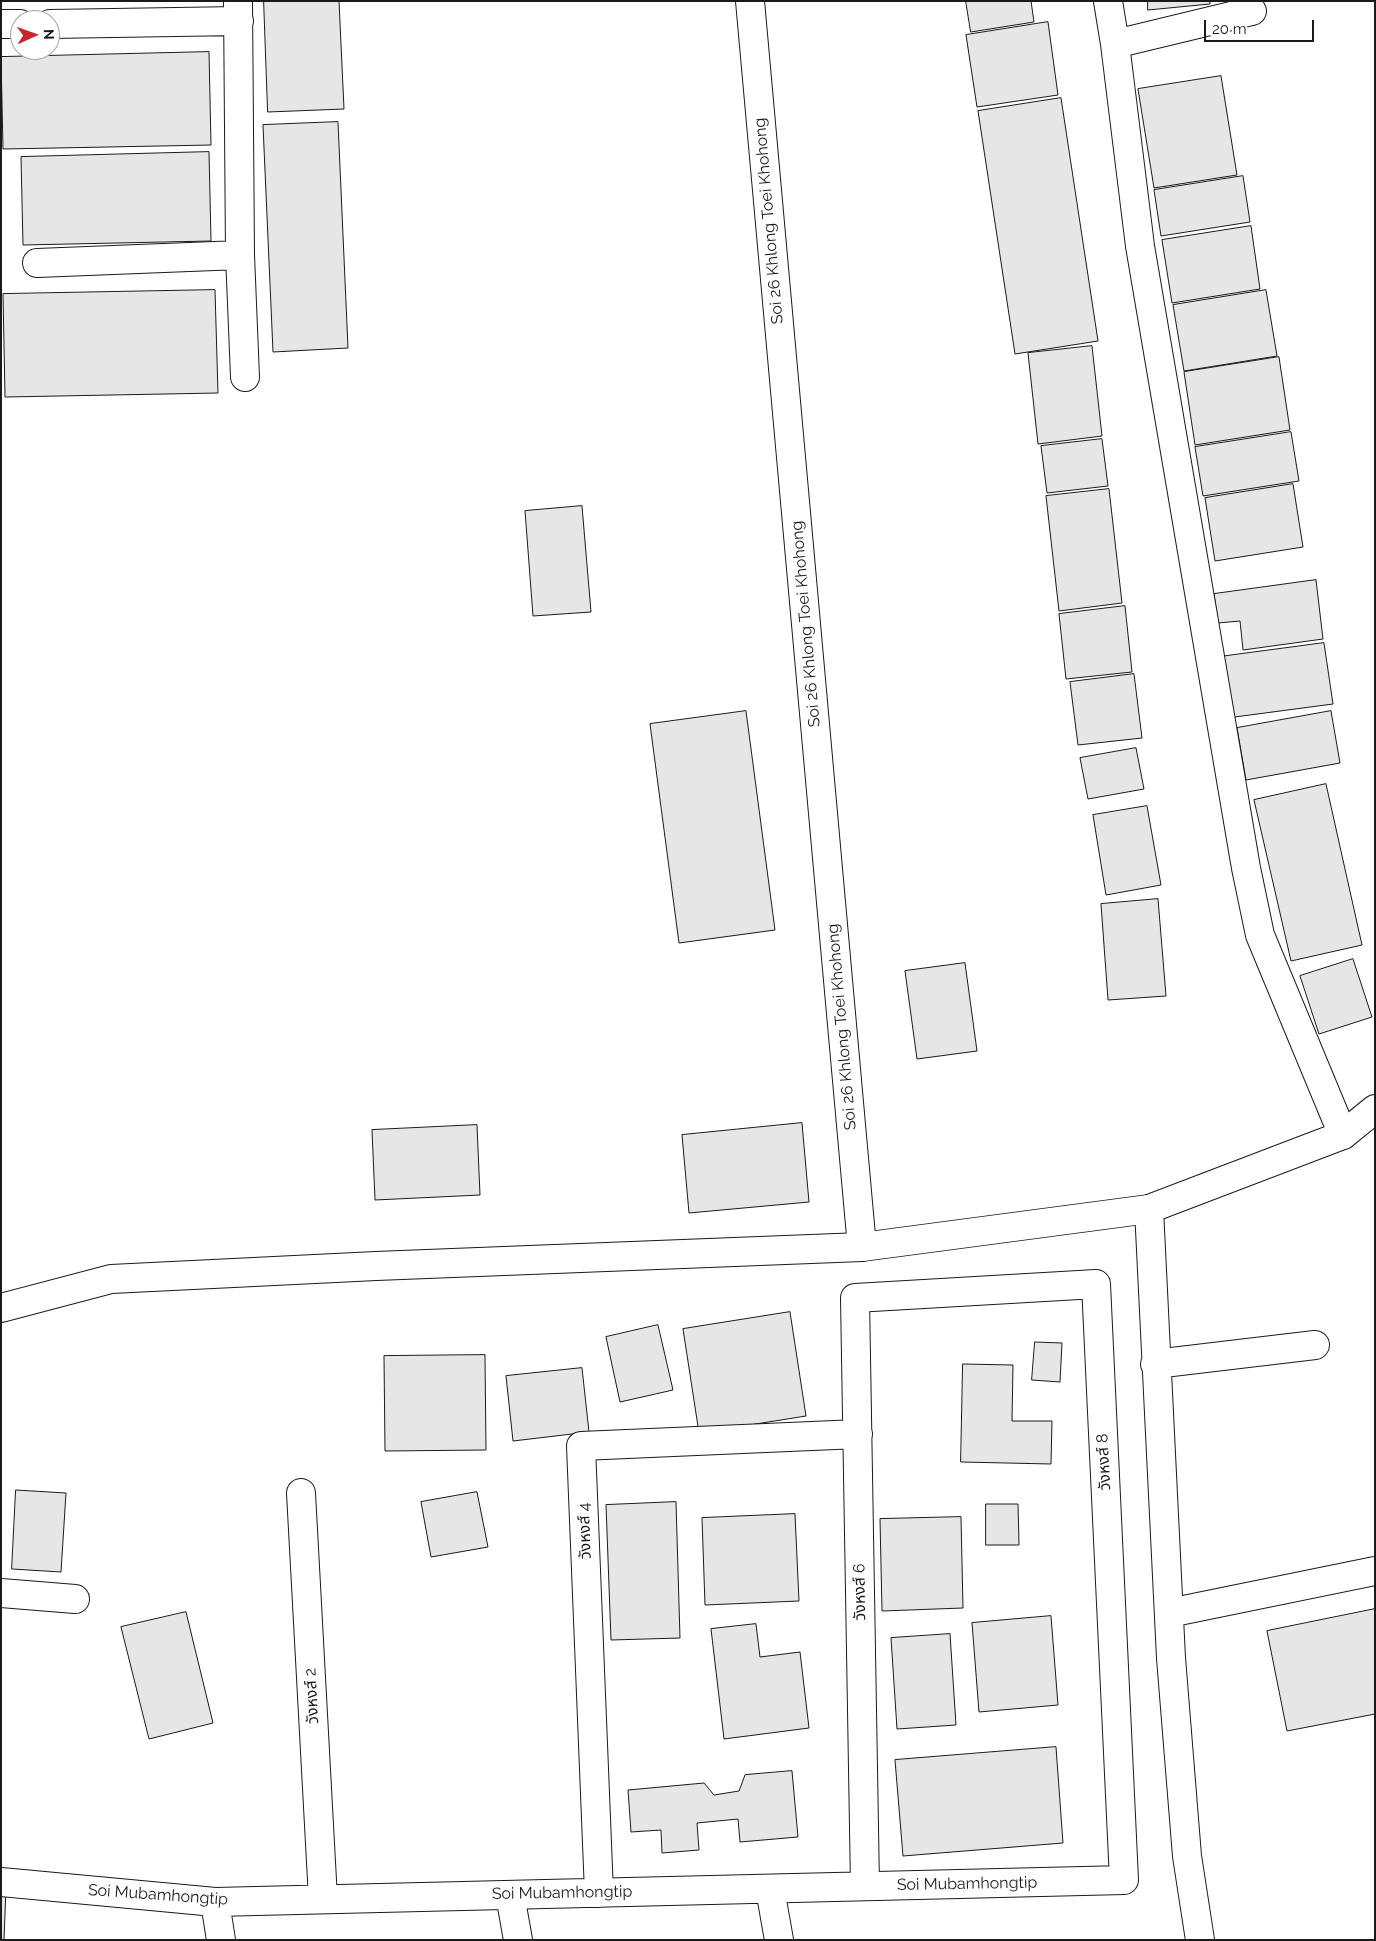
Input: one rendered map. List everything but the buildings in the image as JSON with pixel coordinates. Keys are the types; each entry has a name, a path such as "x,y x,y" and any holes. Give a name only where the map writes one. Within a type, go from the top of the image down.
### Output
{"street":[{"name":"Soi 26 Khlong Toei Khohong","path":"750,1 862,1247"},
{"path":"1108,1 1140,246 1246,868 1260,935 1344,1135"},
{"path":"60,23 238,11 240,254 245,377"},
{"path":"1115,44 1252,11"},
{"path":"36,264 240,254"},
{"path":"1,1308 110,1279 376,1266 862,1247 1149,1209 1344,1135 1375,1109"},
{"path":"1149,1209 1155,1364 1171,1658 1186,1856 1200,1940"},
{"name":"วังหงส์ 8","path":"855,1298 1096,1284 1124,1880"},
{"name":"วังหงส์ 6","path":"855,1298 865,1886"},
{"path":"1155,1364 1315,1344"},
{"name":"วังหงส์ 4","path":"599,1893 581,1446 858,1434"},
{"name":"วังหงส์ 2","path":"301,1493 323,1899"},
{"path":"1170,1613 1375,1571"},
{"path":"1,1594 75,1599"},
{"name":"Soi Mubamhongtip","path":"1,1882 215,1902 1124,1880"},
{"path":"770,1889 779,1940"},
{"path":"510,1895 518,1940"},
{"path":"215,1902 221,1940"}]}
